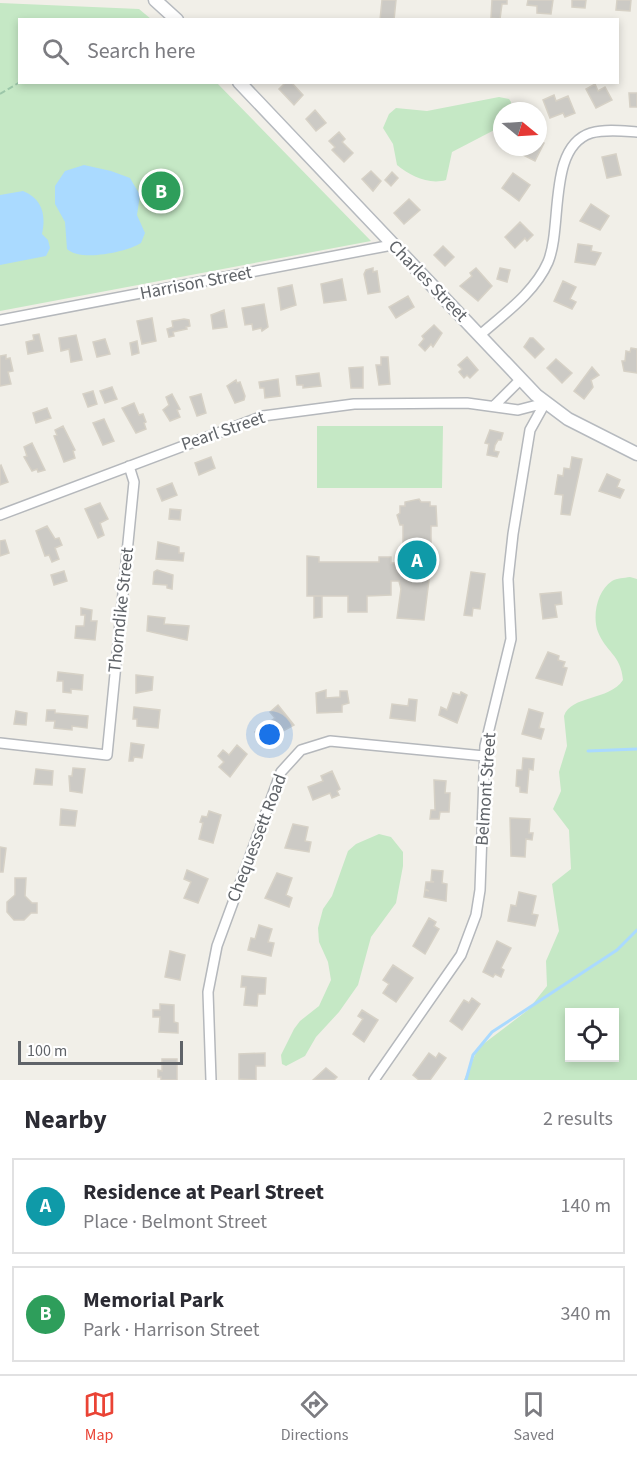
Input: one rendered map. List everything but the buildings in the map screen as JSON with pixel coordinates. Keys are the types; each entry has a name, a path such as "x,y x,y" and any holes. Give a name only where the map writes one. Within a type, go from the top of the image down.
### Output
{"street":[{"path":"155,0 175,18"},
{"name":"Charles Street","path":"241,84 545,403 579,425 634,451"},
{"path":"480,335 521,298 543,273 554,244 562,169 572,148 583,137 594,132 637,132"},
{"name":"Harrison Street","path":"0,320 393,245"},
{"path":"494,406 521,379"},
{"name":"Pearl Street","path":"0,515 223,429 271,414 374,403 450,402 518,410 545,403"},
{"name":"Belmont Street","path":"374,1080 451,970 470,935 480,890 484,756 510,645 509,568 520,484 530,430 545,403"},
{"name":"Thorndike Street","path":"0,743 107,755 134,482 129,466"},
{"name":"Chequessett Road","path":"211,1080 207,1002 213,960 271,795 286,763 306,747 330,741 484,756"}],"path":[{"path":"0,94 18,83"}],"green space":[{"path":"0,3 139,9 150,18 18,18 18,84 218,84 371,241 0,311"},
{"path":"499,97 509,99 511,102 493,102 493,131 452,152 446,180 440,181 420,178 397,165 393,144 383,128 389,114 396,108 427,111"},
{"path":"317,426 443,426 442,488 317,488"},
{"path":"630,577 637,579 637,1080 464,1080 478,1048 528,1010 547,986 546,961 559,931 552,884 571,869 569,830 553,809 561,791 559,772 567,746 564,716 574,704 609,692 623,680 616,659 601,639 596,626 599,597 607,585 618,579"},
{"path":"379,834 391,837 403,852 403,866 396,903 371,937 358,985 339,1012 316,1037 305,1056 286,1066 282,1064 281,1055 294,1029 300,1021 319,1006 331,980 328,962 319,942 318,928 323,909 332,896 348,851 356,844"}],"water":[{"path":"84,165 130,178 140,195 137,215 145,233 141,243 125,250 92,255 73,253 67,249 65,222 55,204 55,186 65,171"},
{"path":"23,191 30,194 42,209 44,221 42,234 48,240 50,248 46,256 0,265 0,195"}],"waterway":[{"path":"588,751 637,749"},
{"path":"466,1080 473,1055 492,1032 617,950 637,930"}],"place":[{"name":"Memorial Park","path":"161,191"},
{"name":"Residence at Pearl Street","path":"417,560"}]}
